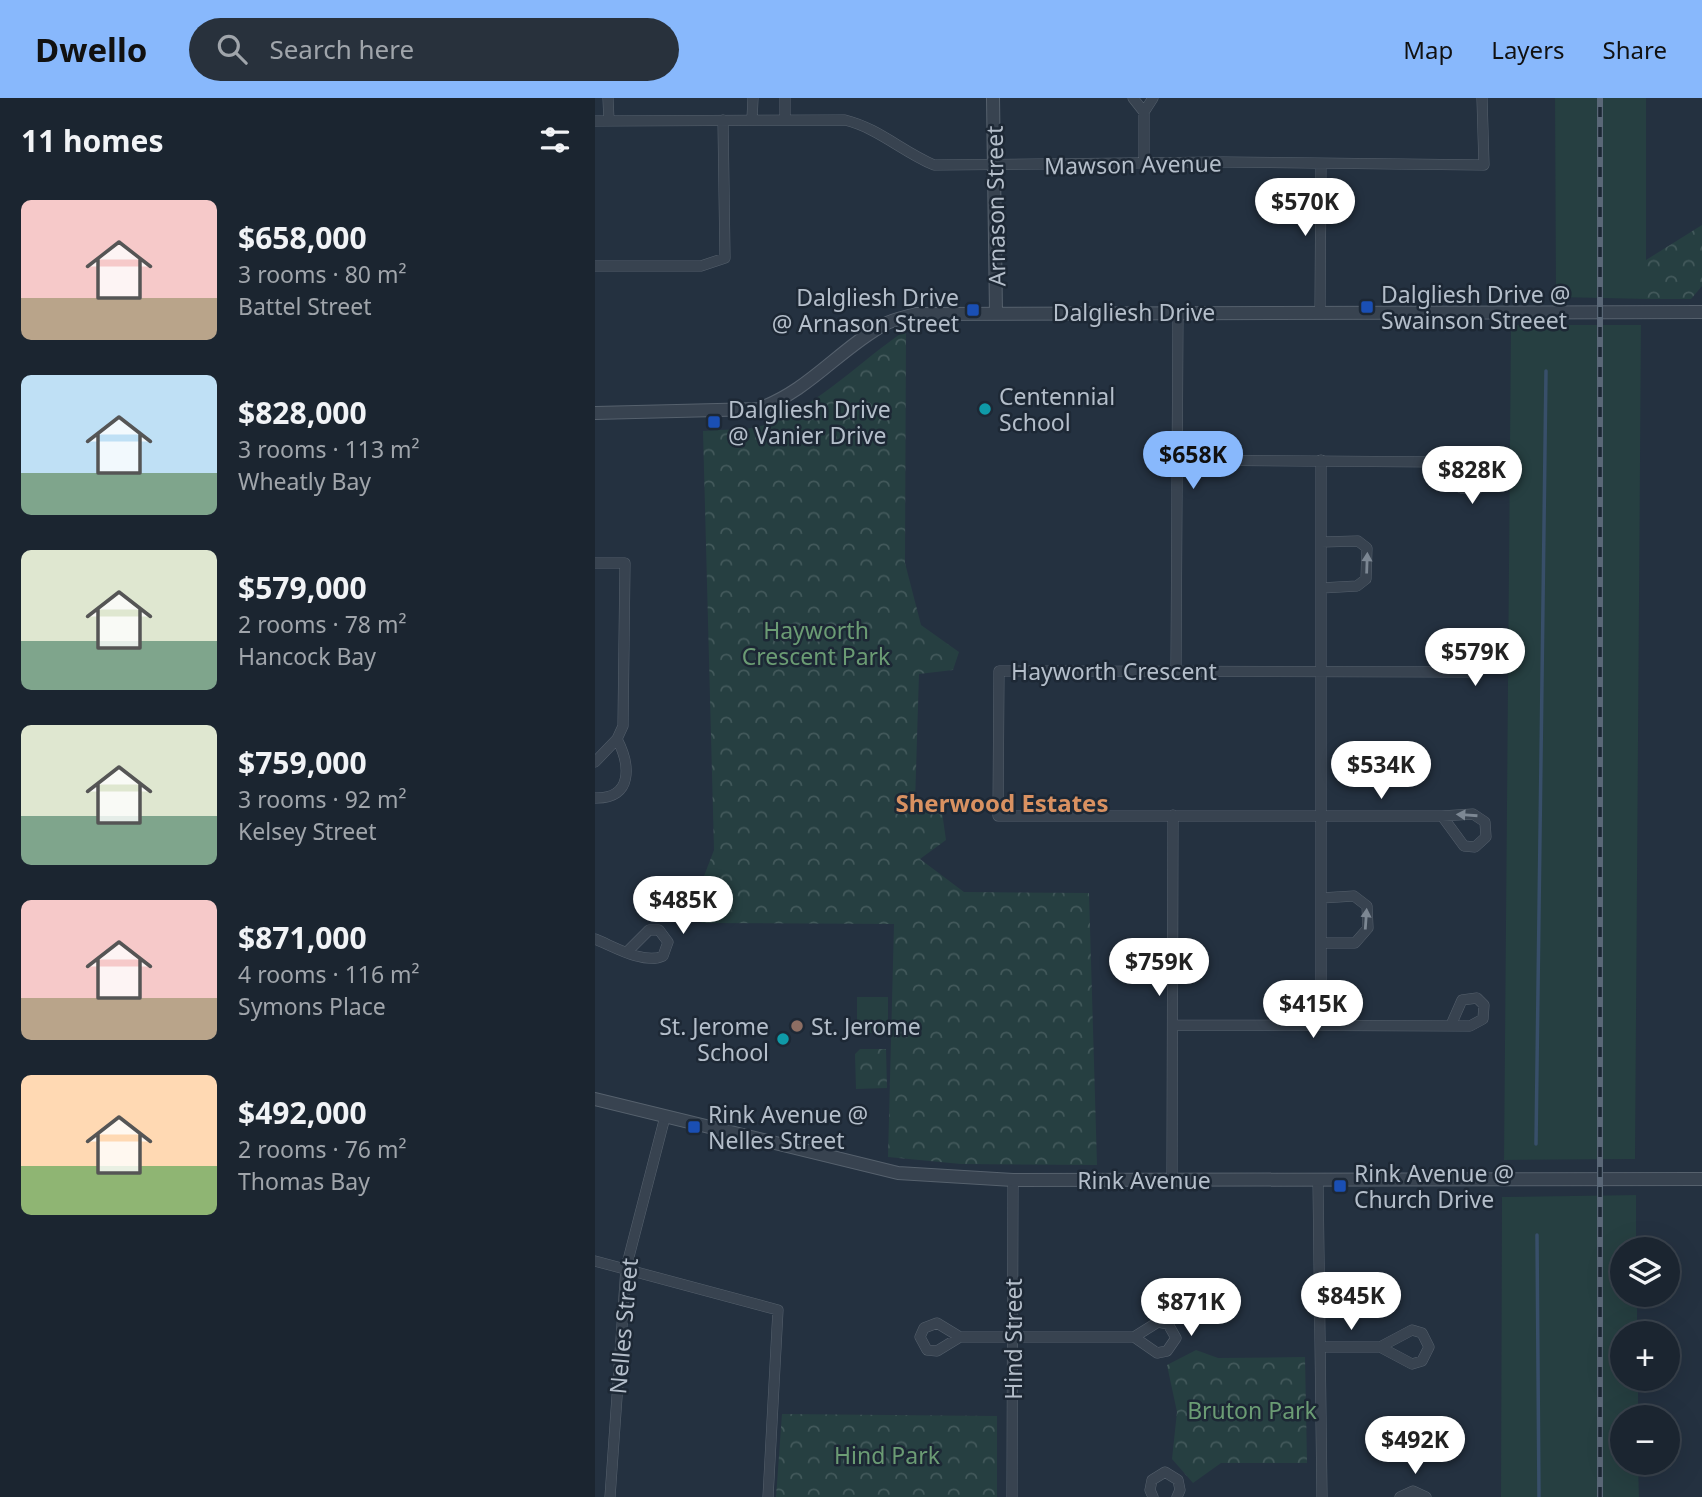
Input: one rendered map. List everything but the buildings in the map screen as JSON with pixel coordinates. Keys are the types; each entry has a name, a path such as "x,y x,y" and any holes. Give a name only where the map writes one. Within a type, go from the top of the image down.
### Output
{"street":[{"path":"608,98 609,121"},
{"path":"752,120 753,98"},
{"path":"785,98 785,120"},
{"name":"Arnason Street","path":"993,98 996,313"},
{"path":"1133,98 1144,112"},
{"path":"1144,163 1144,112 1153,98"},
{"name":"Mawson Avenue","path":"595,121 845,120 864,125 909,154 934,165 1484,165 1483,98"},
{"path":"595,266 701,266 725,258 723,120"},
{"path":"1320,312 1321,164"},
{"path":"1176,671 1178,312"},
{"name":"Dalgliesh Drive","path":"595,413 758,410 804,387 886,323 916,314 1702,312"},
{"path":"1177,460 1442,462 1459,457 1479,459 1486,467 1485,482 1477,489 1461,488 1442,462"},
{"path":"1321,460 1321,1025"},
{"path":"1321,542 1359,541 1367,548 1366,579 1357,586 1321,588"},
{"path":"595,563 625,563 623,726 617,739 595,762"},
{"name":"Hayworth Crescent","path":"1442,816 1464,846 1475,847 1486,837 1485,822 1478,815 997,816 999,671 1446,672"},
{"path":"595,798 607,799 620,792 625,781 625,755 617,739"},
{"path":"1172,1180 1173,815"},
{"path":"1321,898 1354,897 1367,906 1368,928 1355,943 1321,943"},
{"path":"595,939 627,952"},
{"path":"1174,1025 1451,1025"},
{"name":"Rink Avenue","path":"595,1099 898,1173 1013,1180 1702,1179"},
{"name":"Nelles Street","path":"610,1497 626,1268 665,1117"},
{"name":"Hind Street","path":"1012,1497 1013,1180"},
{"path":"1318,1180 1322,1497"},
{"path":"595,1261 778,1310 768,1497"},
{"path":"1321,1347 1380,1347 1412,1364 1422,1361 1429,1347 1422,1333 1412,1329 1380,1347"},
{"path":"960,1338 1134,1337"},
{"path":"1153,1497 1150,1490 1151,1480 1165,1472 1178,1479 1180,1490 1177,1497"},
{"path":"1400,1497 1413,1491 1426,1497"}],"green space":[{"path":"1555,98 1646,98 1646,299 1556,297"},
{"path":"1702,225 1702,286 1691,299 1646,299 1646,260"},
{"path":"1511,325 1641,325 1635,1159 1504,1160"},
{"name":"Hayworth Crescent Park","path":"906,330 905,563 921,625 959,652 953,670 919,674 915,803 942,812 946,840 920,859 964,892 1089,893 1097,1165 961,1164 888,1157 894,924 702,923 691,910 714,850 703,431 753,428 786,416 822,394"},
{"path":"857,997 888,997 888,1033 857,1033"},
{"path":"860,1049 886,1049 887,1088 856,1089 855,1054"},
{"path":"1636,1195 1636,1237 1610,1237 1610,1307 1637,1307 1637,1321 1610,1321 1610,1391 1638,1391 1638,1405 1610,1405 1610,1475 1638,1475 1639,1497 1501,1497 1502,1197"},
{"name":"Bruton Park","path":"1196,1350 1218,1358 1305,1357 1307,1463 1221,1463 1193,1483 1172,1459 1177,1412 1167,1365"},
{"name":"Hind Park","path":"782,1414 997,1416 997,1497 776,1497"}],"waterway":[{"path":"1536,1144 1546,371"},
{"path":"1537,1235 1539,1497"}],"railway":[{"path":"1600,98 1600,1497"}],"place":[{"name":"Dalgliesh Drive @ Swainson Streeet","path":"1367,307"},
{"name":"Dalgliesh Drive @ Arnason Street","path":"973,310"},
{"name":"Centennial School","path":"985,409"},
{"name":"Dalgliesh Drive @ Vanier Drive","path":"714,422"},
{"name":"St. Jerome","path":"797,1026"},
{"name":"St. Jerome School","path":"783,1039"},
{"name":"Rink Avenue @ Nelles Street","path":"694,1127"},
{"name":"Rink Avenue @ Church Drive","path":"1340,1186"}],"district":[{"name":"Sherwood Estates","path":"1002,802"}]}
